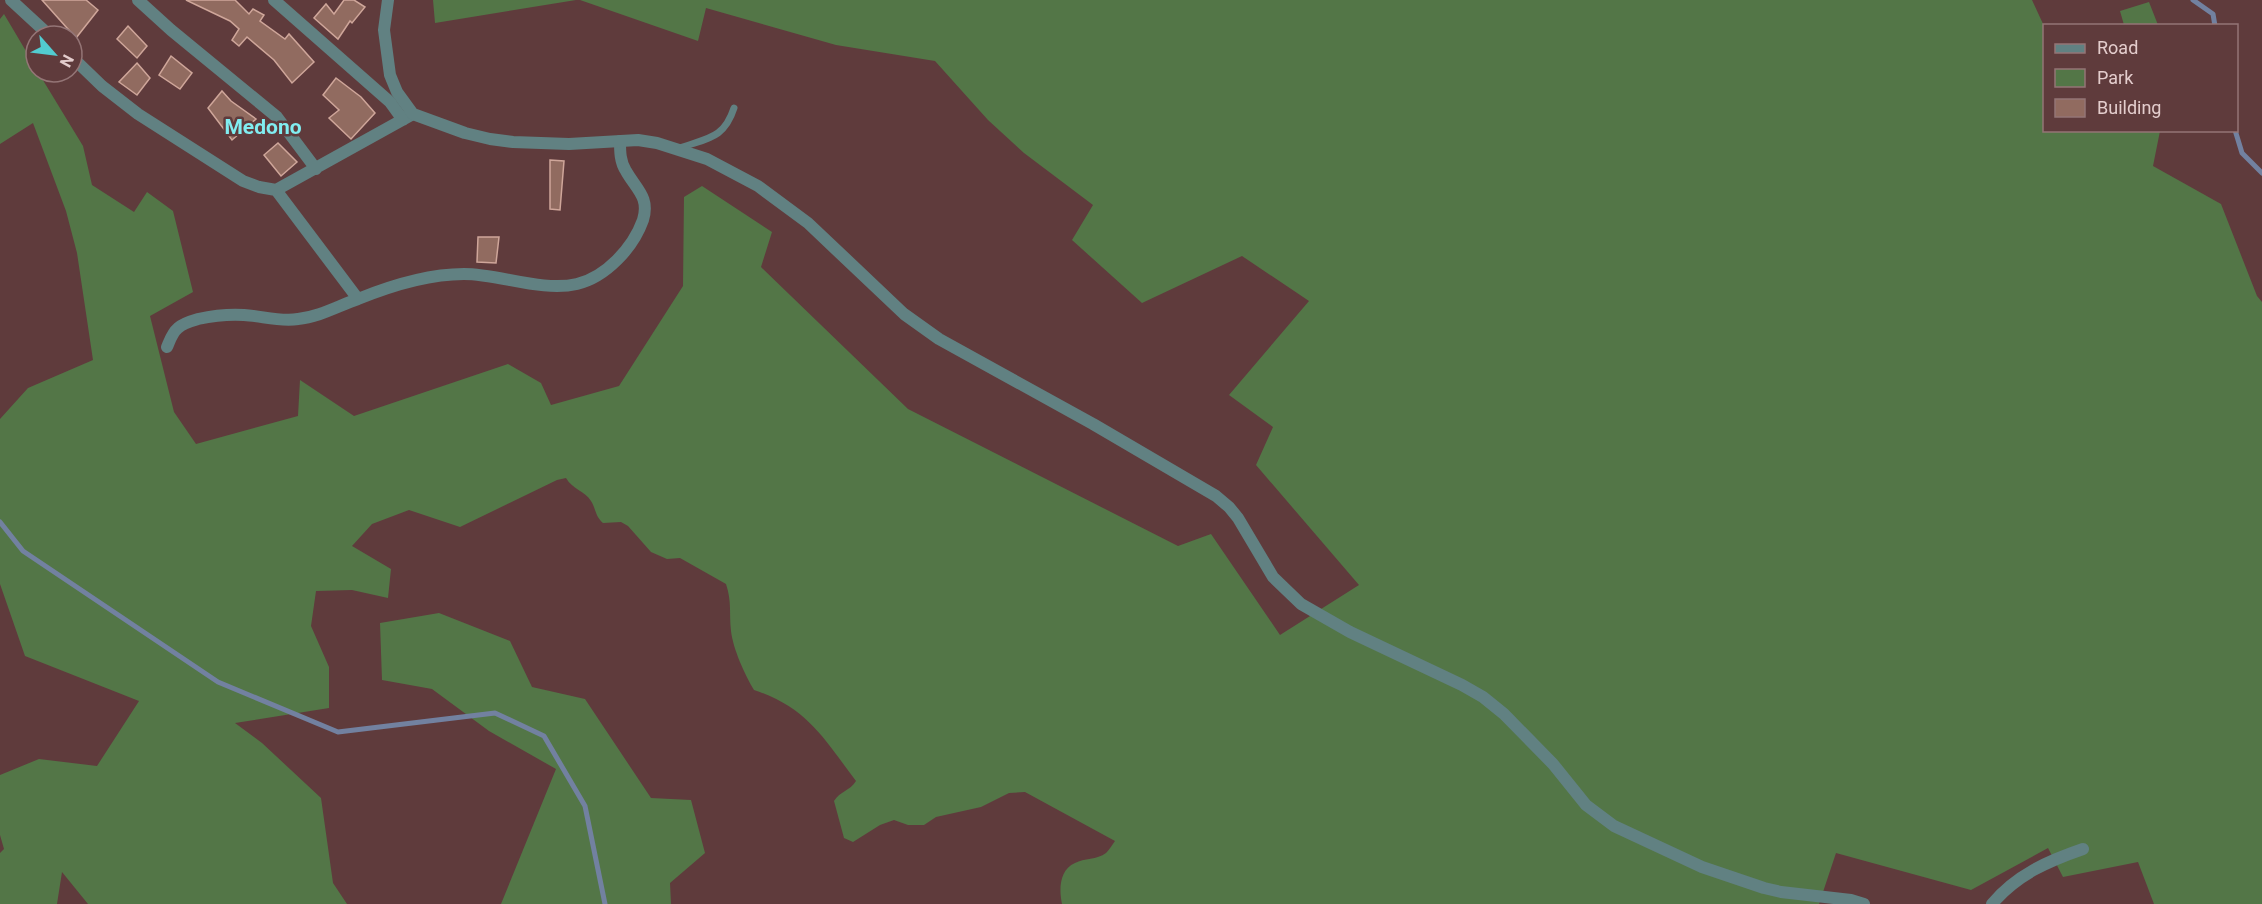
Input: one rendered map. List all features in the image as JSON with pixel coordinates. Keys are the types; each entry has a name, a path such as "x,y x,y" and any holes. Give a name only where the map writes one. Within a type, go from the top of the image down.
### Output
{"street":[{"path":"11,0 37,24"},
{"path":"138,0 277,117 316,169"},
{"path":"274,0 408,117 465,134 513,142 569,144 638,140 677,149 726,168 758,186 820,233 904,314 939,339 1094,424 1216,496 1238,518 1273,577 1301,604 1350,632 1483,697 1553,764 1586,805 1614,826 1702,867 1764,888 1851,900 1864,904"},
{"path":"388,0 384,30 390,75 408,117"},
{"path":"84,69 138,114 243,181 276,190 408,117"},
{"path":"167,347 179,326 197,320 241,314 280,320 298,319 317,315 402,285 446,275 464,274 562,285 591,279 619,257 630,243 639,229 645,207 644,196 625,170 620,155 620,141"},
{"path":"276,190 358,299"},
{"path":"1992,904 2002,892 2025,875 2059,857 2083,849"}],"lane":[{"path":"677,149 719,134 728,125 734,108"}],"green space":[{"path":"433,0 576,0 435,23"},
{"path":"580,0 2032,0 2043,24 2043,132 2160,132 2153,166 2221,204 2257,296 2262,302 2262,904 2154,904 2138,862 2063,877 2048,848 1971,890 1836,853 1819,904 1062,904 1061,881 1066,870 1079,861 1102,855 1115,841 1025,792 1009,793 981,807 936,817 924,825 908,825 894,820 880,825 853,842 844,838 834,801 856,781 824,738 802,716 773,697 754,690 734,646 726,584 680,558 667,559 651,552 628,526 621,522 603,523 598,518 593,504 566,478 557,480 460,527 409,510 372,524 352,546 391,569 388,598 352,590 316,591 311,626 329,667 329,708 235,723 262,743 321,798 333,883 347,904 88,904 62,872 57,904 0,904 0,853 4,849 0,835 0,775 39,759 97,766 139,701 25,656 0,584 0,419 28,388 93,360 77,253 66,211 33,123 0,144 0,19 4,14 24,48 24,84 45,84 83,146 92,185 134,212 147,192 173,211 193,292 150,316 174,412 196,444 298,416 300,380 354,416 508,364 541,383 551,405 619,386 683,286 684,197 702,186 772,232 761,267 908,409 1178,546 1211,534 1280,635 1359,585 1256,465 1273,427 1229,395 1309,301 1242,256 1142,303 1072,240 1093,205 1024,153 988,120 935,61 836,45 706,8 698,41"},
{"path":"2149,2 2158,24 2124,24 2120,11"},
{"path":"439,613 510,641 532,687 585,699 651,798 691,800 705,853 670,883 671,904 501,904 556,769 489,731 432,689 382,680 380,623"}],"building":[{"path":"42,0 86,0 98,10 84,28 84,24 63,24"},
{"path":"186,0 235,0 249,14 253,9 264,15 260,21 285,39 289,34 314,62 292,83 274,60 247,37 239,46 232,40 239,29 230,21"},
{"path":"344,0 354,0 365,7 352,23 350,21 338,39 314,18 326,4 334,14"},
{"path":"128,26 147,46 137,58 117,39"},
{"path":"171,56 192,73 180,89 159,75"},
{"path":"137,63 150,78 137,95 119,82"},
{"path":"336,78 361,97 375,113 351,139 329,118 339,110 323,95"},
{"path":"222,91 231,101 256,119 232,140 208,108"},
{"path":"278,143 297,162 281,176 264,155"},
{"path":"550,160 564,161 560,210 550,209"},
{"path":"478,237 499,237 496,263 477,262"}],"waterway":[{"path":"2193,0 2213,14 2215,24"},
{"path":"2236,132 2242,153 2262,173"},
{"path":"0,522 23,551 218,682 338,732 495,713 544,736 585,806 605,904"}],"district":[{"name":"Medono","path":"263,127"}]}
